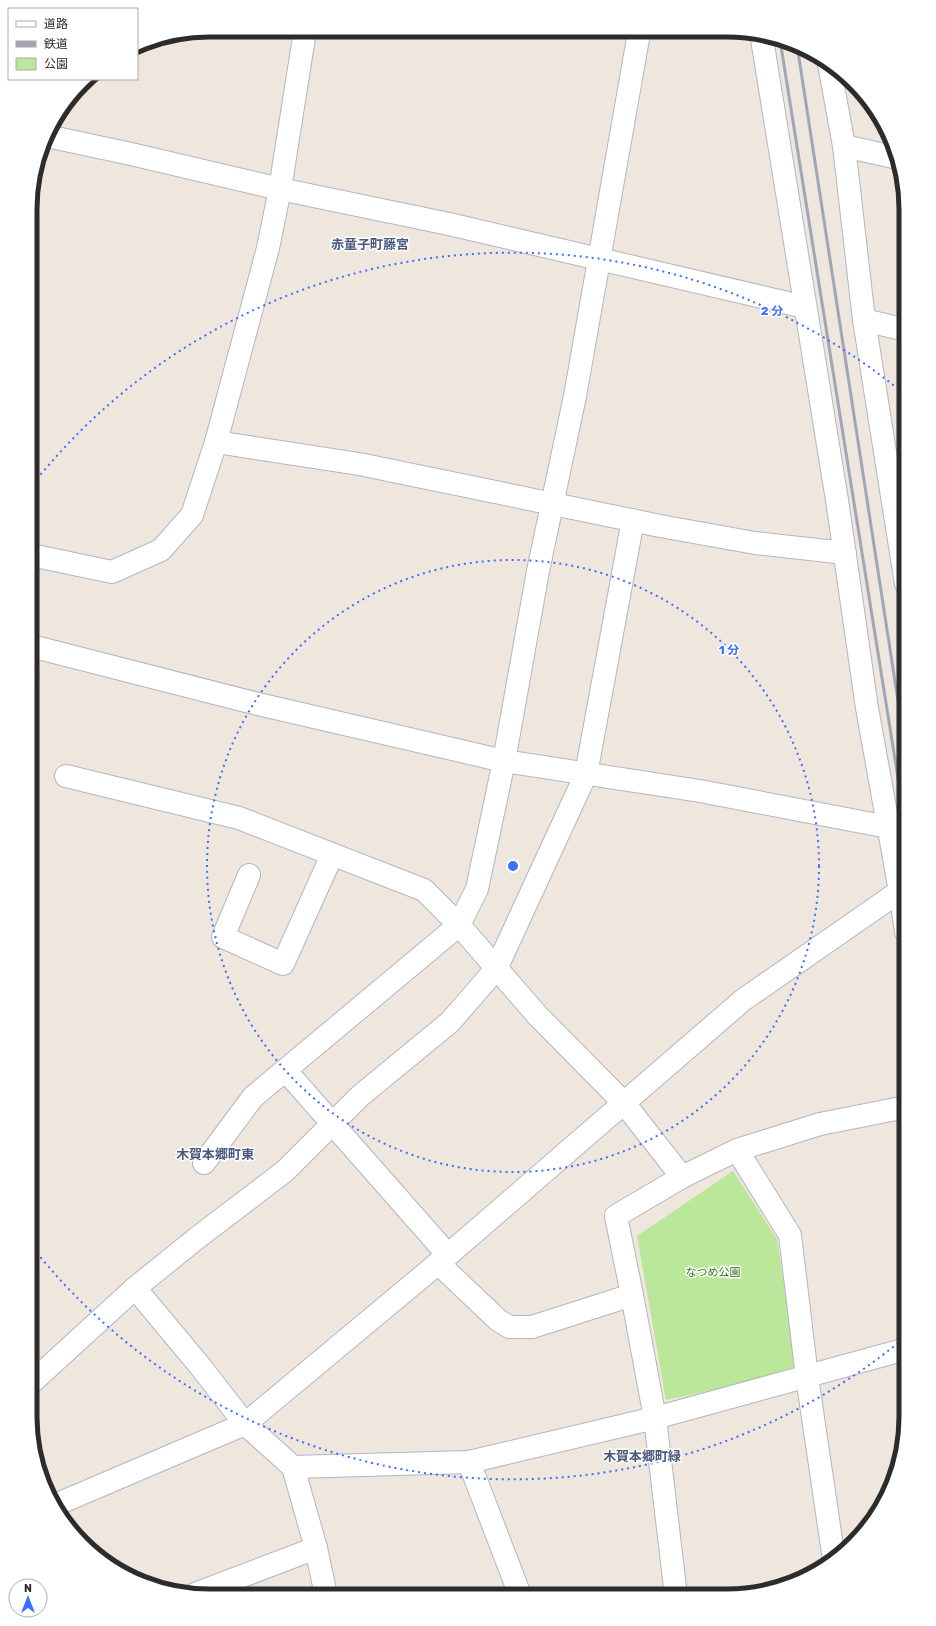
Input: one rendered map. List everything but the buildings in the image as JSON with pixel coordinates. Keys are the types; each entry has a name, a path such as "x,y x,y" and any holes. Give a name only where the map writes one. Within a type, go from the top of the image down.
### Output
{"street":[{"path":"37,556 112,572 161,550 192,515 216,442 268,248 280,189 304,37"},
{"path":"204,1163 254,1097 459,926 477,888 504,761 538,571 576,396 638,37"},
{"path":"761,40 845,553 867,708 899,887"},
{"path":"830,72 844,146 864,320 899,538"},
{"path":"53,137 280,189 449,224 805,307"},
{"path":"844,146 891,156"},
{"path":"864,320 899,328"},
{"path":"216,442 359,464 633,520 756,543 845,553"},
{"path":"37,1378 136,1288 197,1238 285,1171 360,1096 450,1022 496,969 586,774 633,520"},
{"path":"37,647 258,704 504,761 700,791 888,827"},
{"path":"66,776 239,818 424,890 459,926 538,1016 624,1103 682,1176"},
{"path":"249,875 223,937 283,964 332,854"},
{"path":"60,1503 246,1424 443,1259 743,1000 899,893"},
{"path":"286,1071 332,1124 443,1259 498,1320 509,1327 532,1327 632,1295"},
{"path":"675,1589 654,1418 616,1216 682,1176 737,1150 820,1124 899,1108"},
{"path":"737,1150 790,1235 807,1377 833,1552"},
{"path":"136,1288 246,1424 293,1467 316,1548 325,1589"},
{"path":"293,1467 469,1462 654,1418 899,1351"},
{"path":"469,1462 518,1589"},
{"path":"208,1589 316,1548"}],"green space":[{"name":"なつめ公園","path":"733,1171 777,1239 798,1372 666,1400 637,1236"}],"railway":[{"path":"781,46 899,784"},
{"path":"798,53 899,708"}],"district":[{"name":"赤童子町藤宮","path":"370,244"},
{"name":"木賀本郷町東","path":"215,1154"},
{"name":"木賀本郷町緑","path":"642,1456"}]}
